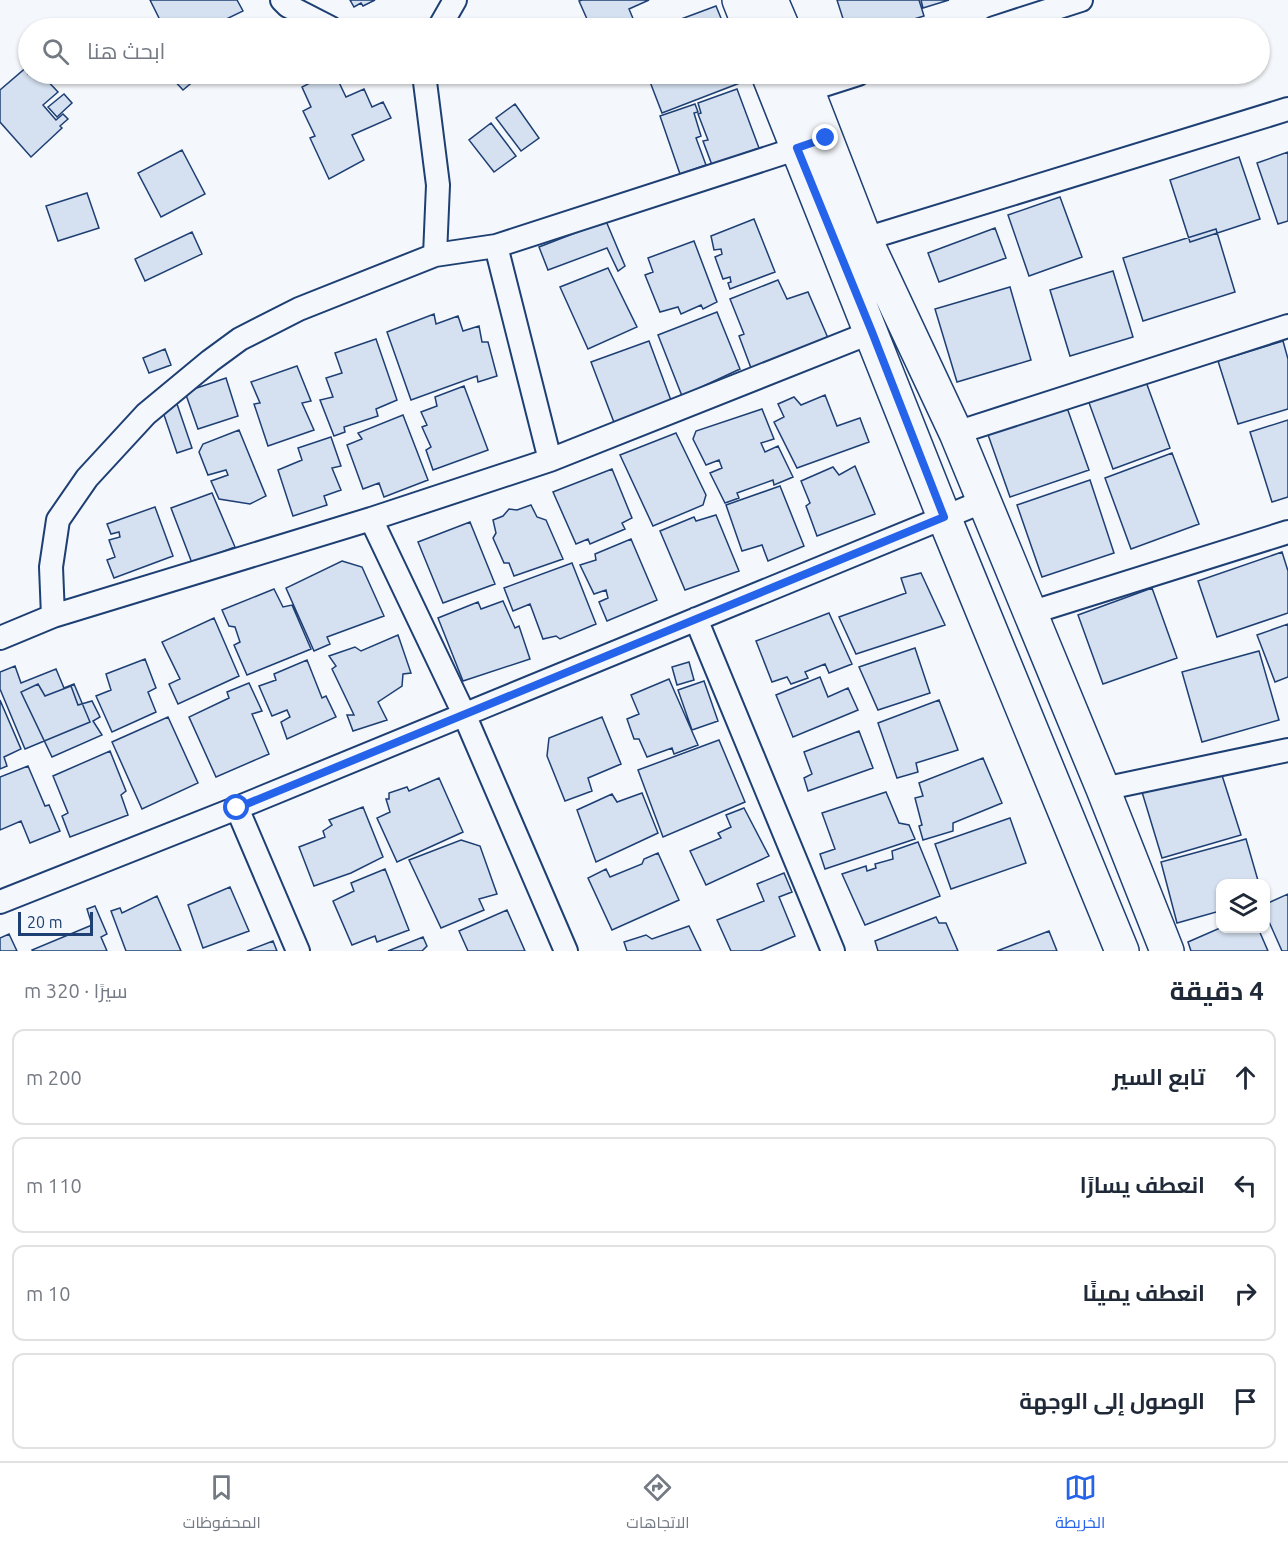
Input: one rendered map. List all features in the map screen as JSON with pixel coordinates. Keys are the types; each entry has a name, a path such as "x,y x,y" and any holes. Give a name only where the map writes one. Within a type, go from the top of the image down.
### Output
{"main road":[{"path":"739,0 746,18"},
{"path":"771,0 779,18"},
{"path":"774,84 812,143 865,239 956,433 1103,789 1167,951"},
{"path":"804,84 812,143 872,332 944,517 1122,951"}],"street":[{"path":"282,0 288,6 311,18"},
{"path":"1025,18 1081,0"},
{"path":"425,84 438,185 435,255"},
{"path":"865,239 1288,108"},
{"path":"53,616 51,567 58,520 87,478 146,414 240,339 298,309 435,255 496,246 812,143"},
{"path":"496,246 550,460"},
{"path":"956,433 1288,326"},
{"path":"0,638 53,616 371,519 550,460 872,332"},
{"path":"0,902 237,808 984,501"},
{"path":"371,519 464,714 566,951"},
{"path":"1030,613 1288,532"},
{"path":"696,619 833,951"},
{"path":"1103,789 1288,750"},
{"path":"237,808 298,951"}],"building":[{"path":"150,0 237,0 243,11 229,18 159,18"},
{"path":"350,0 375,0 363,6 361,3 354,7"},
{"path":"649,0 629,9 633,18 587,18 579,1"},
{"path":"837,0 919,0 924,16 917,18 843,18"},
{"path":"921,0 949,0 923,8"},
{"path":"716,6 721,18 684,18"},
{"path":"18,75 18,84 50,84 58,92 43,105 56,120 63,114 68,119 60,126 62,128 31,157 0,122 0,90"},
{"path":"178,84 190,84 183,90"},
{"path":"308,84 340,84 346,97 364,89 372,107 383,102 391,118 352,135 364,160 329,179 310,138 315,136 303,111 311,107 302,87"},
{"path":"651,84 737,84 662,113"},
{"path":"737,89 759,148 712,165 703,141 708,140 698,114 701,113 698,103"},
{"path":"64,94 72,103 57,117 48,107"},
{"path":"515,104 539,138 521,151 496,118"},
{"path":"695,104 698,112 694,113 701,136 696,138 706,165 680,174 660,116"},
{"path":"491,123 516,156 494,172 469,140"},
{"path":"182,150 205,194 161,217 138,173"},
{"path":"1288,152 1288,221 1278,224 1257,163"},
{"path":"1239,157 1260,219 1190,242 1170,180"},
{"path":"87,193 99,228 58,241 46,206"},
{"path":"1060,197 1082,257 1029,276 1008,215"},
{"path":"754,219 775,272 730,289 728,283 731,282 730,277 723,279 715,257 722,254 721,249 714,250 711,236"},
{"path":"606,221 625,266 618,271 607,248 548,270 539,247"},
{"path":"995,228 1006,258 939,282 928,253"},
{"path":"1216,229 1235,292 1143,321 1123,258"},
{"path":"192,232 202,254 145,281 135,259"},
{"path":"694,241 717,302 703,309 701,305 681,314 678,307 660,312 645,275 653,272 648,258"},
{"path":"608,268 637,327 588,349 560,287"},
{"path":"1113,271 1133,337 1070,356 1050,290"},
{"path":"778,280 787,299 808,292 828,338 751,368 739,336 744,334 730,299"},
{"path":"1010,287 1031,360 957,382 935,309"},
{"path":"717,312 740,369 682,396 658,335"},
{"path":"434,314 436,324 458,316 463,331 479,326 482,342 488,342 497,376 478,382 477,376 411,400 387,332"},
{"path":"376,339 397,400 376,409 378,416 344,427 345,432 334,436 320,400 333,397 326,378 342,373 335,353"},
{"path":"649,341 672,403 615,425 591,362"},
{"path":"1283,341 1288,359 1288,409 1238,424 1218,361"},
{"path":"165,349 171,365 149,373 143,358"},
{"path":"297,366 311,401 302,403 314,430 268,446 254,404 260,403 251,382"},
{"path":"226,378 238,416 198,429 185,392"},
{"path":"1145,379 1170,448 1113,469 1088,400"},
{"path":"464,386 488,450 433,470 426,450 431,447 422,427 427,425 421,412 437,406 435,397"},
{"path":"825,395 837,426 860,418 869,442 797,468 774,422 784,417 778,404 794,397 801,405"},
{"path":"1065,402 1089,470 1010,497 986,429"},
{"path":"177,404 192,448 177,453 162,409"},
{"path":"762,409 774,439 761,443 765,452 778,446 793,477 774,485 773,480 737,493 739,498 725,503 710,473 722,468 719,460 706,465 693,439 696,431"},
{"path":"403,415 428,480 384,497 379,483 363,489 347,445 362,439 358,433"},
{"path":"1288,420 1288,497 1272,502 1250,432"},
{"path":"239,430 266,496 250,504 219,499 211,481 228,475 226,470 208,475 199,452 203,444"},
{"path":"676,433 706,495 703,505 653,526 620,455"},
{"path":"331,437 341,466 332,468 341,490 324,496 327,505 293,516 278,470 302,460 298,448"},
{"path":"1172,453 1199,524 1131,549 1105,478"},
{"path":"855,466 875,514 817,536 806,506 810,503 801,481 833,467 839,475"},
{"path":"612,469 632,518 622,523 625,529 590,544 588,539 576,544 553,492"},
{"path":"1090,480 1114,553 1042,577 1017,505"},
{"path":"780,486 804,546 768,561 762,545 742,551 726,505"},
{"path":"212,493 235,547 192,563 171,508"},
{"path":"531,505 537,517 546,520 563,559 514,576 509,563 504,563 493,538 496,533 493,520 503,516 509,509 517,510"},
{"path":"155,507 173,556 114,578 107,560 115,557 109,540 120,537 119,532 111,534 107,524"},
{"path":"716,515 739,571 685,590 660,531 694,517 696,521"},
{"path":"470,522 495,584 443,603 418,542"},
{"path":"631,539 657,600 607,621 599,602 608,598 606,590 594,594 580,565 596,560 595,554"},
{"path":"1282,552 1288,571 1288,613 1217,637 1198,581"},
{"path":"342,561 362,567 384,616 327,637 330,644 314,651 286,588"},
{"path":"572,563 596,624 560,639 556,636 543,639 530,604 513,611 504,588"},
{"path":"921,573 945,625 856,654 839,617 906,593 901,578"},
{"path":"1152,588 1177,658 1103,684 1078,615"},
{"path":"274,589 283,607 292,605 311,649 247,675 234,645 240,642 235,627 229,626 222,610"},
{"path":"503,601 515,628 519,626 530,659 463,681 438,618 478,602 481,609"},
{"path":"829,613 852,664 829,673 825,664 805,672 808,678 791,684 787,677 772,682 756,641"},
{"path":"214,618 239,676 178,704 169,684 180,679 162,642"},
{"path":"1288,624 1288,677 1275,682 1257,635"},
{"path":"398,635 411,673 403,674 402,686 378,702 387,720 353,731 347,715 354,715 332,669 336,666 329,656 355,647 361,651"},
{"path":"915,648 930,693 878,710 859,667"},
{"path":"1259,651 1279,720 1202,742 1182,672"},
{"path":"145,659 156,688 148,692 156,712 112,732 96,696 111,690 106,674"},
{"path":"307,660 322,698 326,696 336,717 287,739 281,722 290,717 287,710 272,716 259,686 276,680 274,674"},
{"path":"689,662 694,680 677,685 672,667"},
{"path":"15,666 21,683 56,669 64,688 74,684 90,722 25,749 0,689 0,672"},
{"path":"820,677 828,697 848,688 858,710 793,737 776,695"},
{"path":"669,679 698,745 674,754 672,748 647,757 639,739 634,739 627,719 639,714 631,695"},
{"path":"704,681 718,721 692,730 678,690"},
{"path":"249,683 262,711 252,714 269,754 216,777 189,717 229,698 227,692"},
{"path":"38,684 45,696 71,686 78,705 92,701 100,717 93,721 102,735 52,757 21,692"},
{"path":"0,700 21,749 4,757 7,766 0,769"},
{"path":"939,700 958,750 916,763 918,772 897,778 878,723"},
{"path":"168,717 198,783 142,809 112,742"},
{"path":"602,717 621,764 588,778 592,791 565,801 547,756 549,738"},
{"path":"859,731 873,768 808,791 804,778 812,774 804,752"},
{"path":"719,740 745,802 663,837 638,770"},
{"path":"110,751 126,791 121,795 128,815 70,837 62,816 68,813 53,776"},
{"path":"983,758 1002,803 953,823 953,831 923,840 919,826 922,825 915,798 923,796 919,783"},
{"path":"28,766 45,806 49,805 60,831 30,843 21,821 0,830 0,777"},
{"path":"1220,769 1241,835 1162,858 1142,792"},
{"path":"439,778 463,832 397,862 377,818 390,812 386,799 389,799 389,793 407,787 409,791"},
{"path":"886,792 899,823 909,825 915,839 825,869 820,854 835,849 822,813"},
{"path":"642,793 658,833 596,862 577,810 612,794 617,802"},
{"path":"363,807 383,857 351,873 314,886 299,847 325,837 323,831 332,825 329,820"},
{"path":"744,808 769,856 706,885 690,851 721,838 718,833 731,827 726,815"},
{"path":"1010,818 1026,863 951,889 935,844"},
{"path":"1246,839 1258,879 1216,879 1216,912 1177,923 1161,862"},
{"path":"461,840 480,846 497,894 479,899 484,910 441,928 409,860"},
{"path":"918,842 940,896 865,925 842,874 866,866 867,871 876,868 875,864 893,859 892,851"},
{"path":"658,853 679,900 612,930 588,878 606,869 610,877 642,864 644,859"},
{"path":"385,869 409,930 377,942 375,936 352,945 333,901 354,891 351,883"},
{"path":"784,873 792,892 779,897 795,936 760,951 731,951 717,920 764,901 757,884"},
{"path":"230,887 249,931 203,948 188,905"},
{"path":"1288,894 1288,951 1282,951 1270,924 1270,902"},
{"path":"157,896 181,951 126,951 111,911 120,908 122,913"},
{"path":"95,906 107,934 101,937 107,951 32,950 92,925 87,909"},
{"path":"507,910 525,951 468,951 459,931"},
{"path":"936,917 939,923 946,923 958,951 878,951 875,941"},
{"path":"689,926 701,951 627,951 624,942 646,935 652,939"},
{"path":"1216,930 1216,933 1260,933 1268,951 1191,951 1188,942"},
{"path":"1049,931 1057,951 997,951"},
{"path":"9,934 17,951 0,951 0,938"},
{"path":"423,937 427,946 422,951 388,951"},
{"path":"273,941 277,951 247,951"}],"route":[{"path":"237,808 944,517 797,148 826,138"}]}
